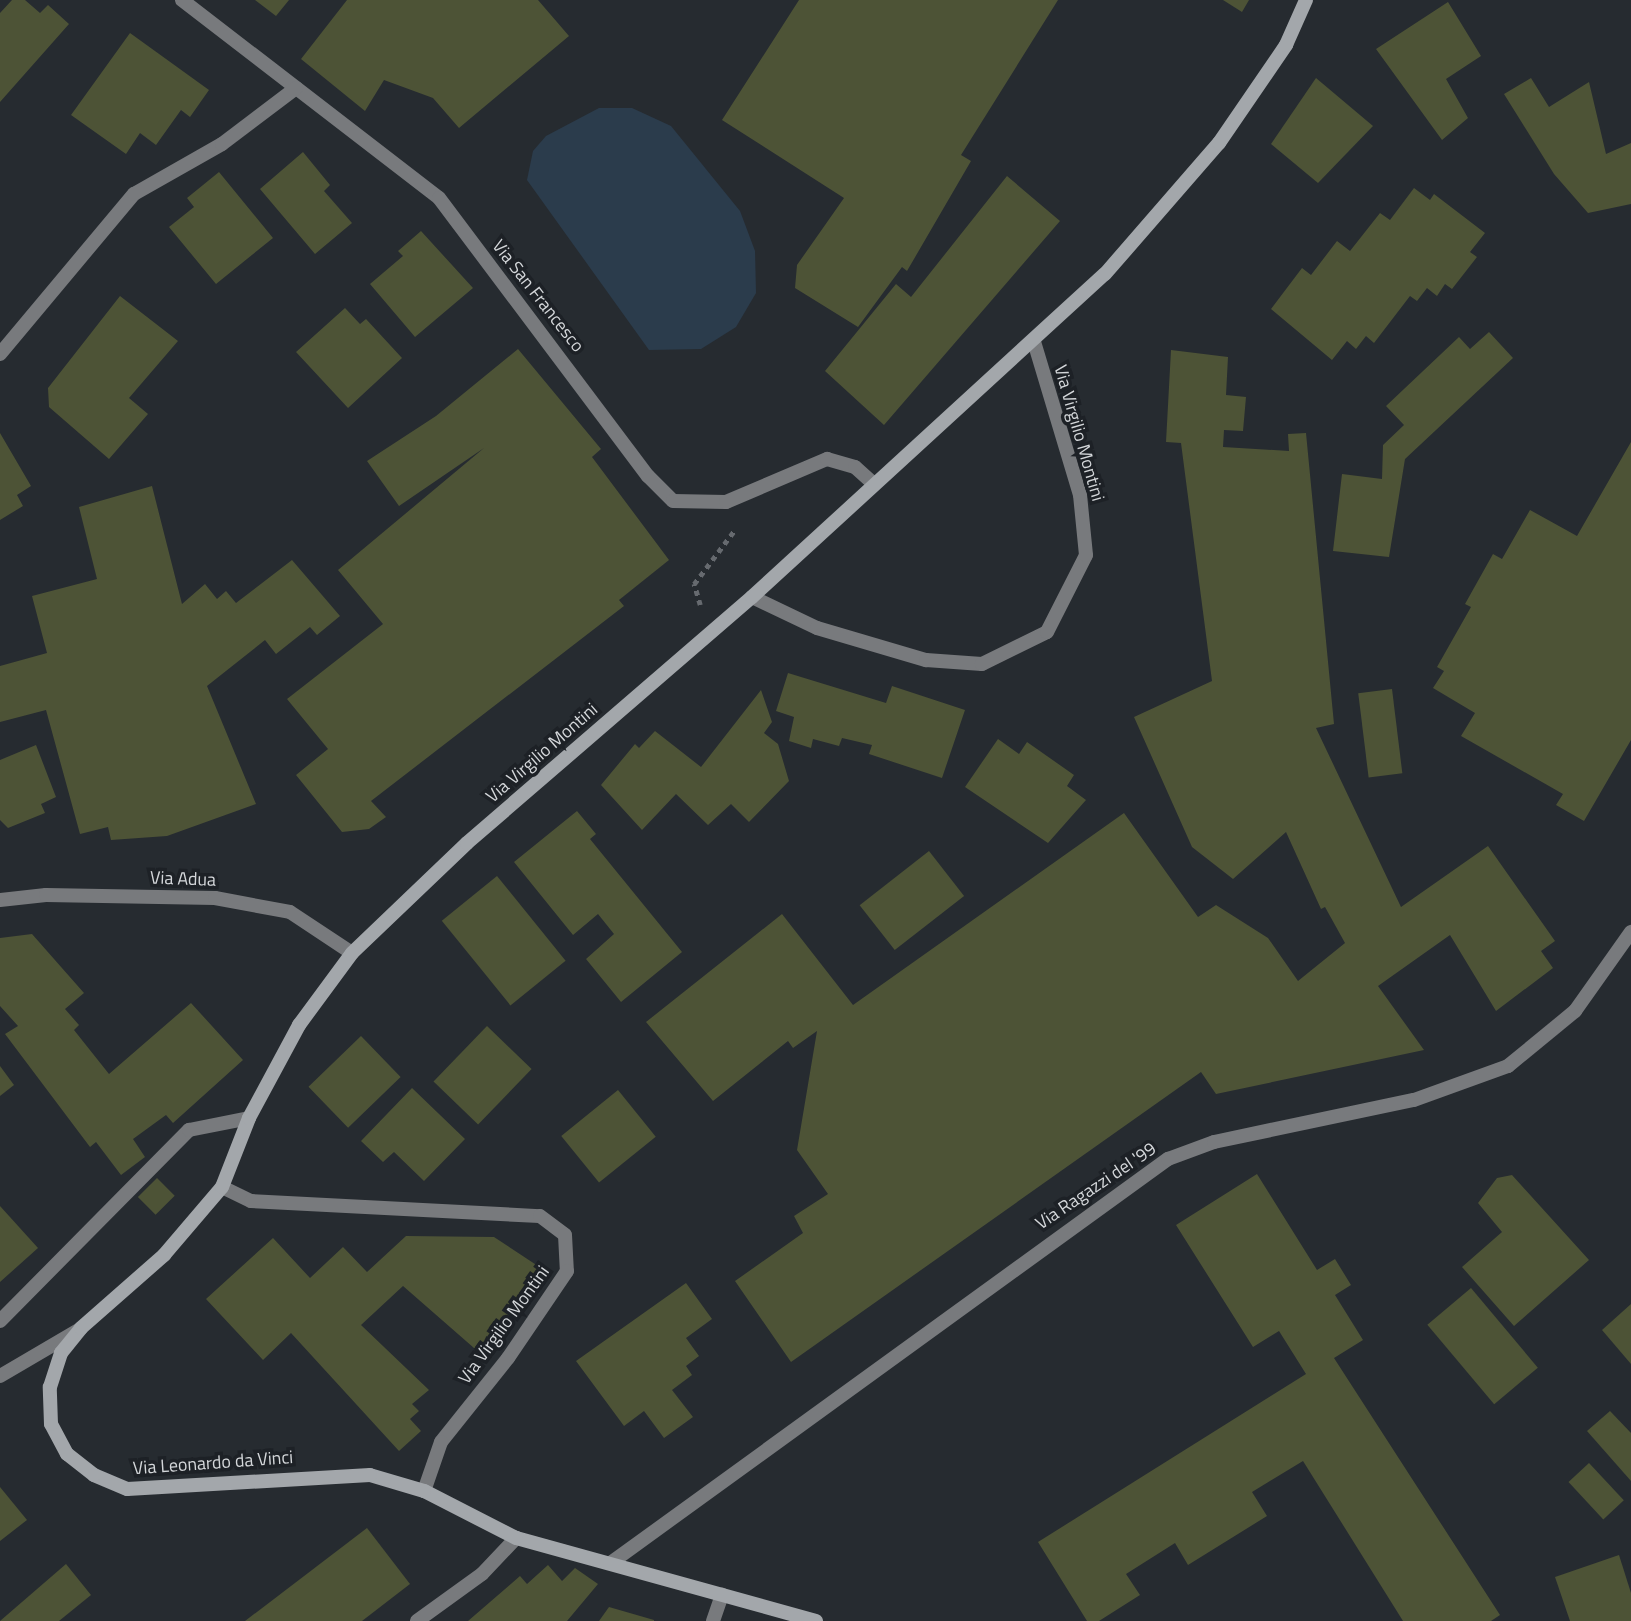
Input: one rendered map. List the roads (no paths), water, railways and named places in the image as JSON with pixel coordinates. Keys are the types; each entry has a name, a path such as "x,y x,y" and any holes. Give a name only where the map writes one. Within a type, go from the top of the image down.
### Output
{"main road":[{"name":"Via Virgilio Montini","path":"222,1187 249,1118 299,1026 352,953 467,843 751,597 1034,342 1105,274 1219,143 1286,45 1306,0"},
{"name":"Via Leonardo da Vinci","path":"222,1187 179,1240 81,1328 61,1353 50,1387 51,1424 67,1454 94,1475 127,1489 166,1489 370,1475 424,1492"},
{"path":"424,1492 516,1538 612,1562 816,1621"}],"street":[{"name":"Via San Francesco","path":"181,0 439,198 648,476 673,501 726,502 827,459 855,467 874,484"},
{"path":"0,354 134,194 222,144 296,88"},
{"name":"Via Virgilio Montini","path":"751,597 817,628 926,660 982,664 1046,632 1086,555 1080,495 1034,342"},
{"name":"Via Adua","path":"0,900 47,895 215,898 290,912 352,953"},
{"name":"Via Ragazzi del '99","path":"612,1562 1168,1159 1214,1142 1414,1100 1508,1066 1575,1011 1631,933"},
{"path":"0,1321 189,1130 249,1118"},
{"name":"Via Virgilio Montini","path":"222,1187 251,1201 540,1216 565,1235 567,1271 508,1358 441,1442 424,1492"},
{"name":"Via Leonardo da Vinci","path":"0,1376 81,1328"},
{"path":"417,1621 482,1574 516,1538"},
{"path":"713,1621 722,1595"}]}
